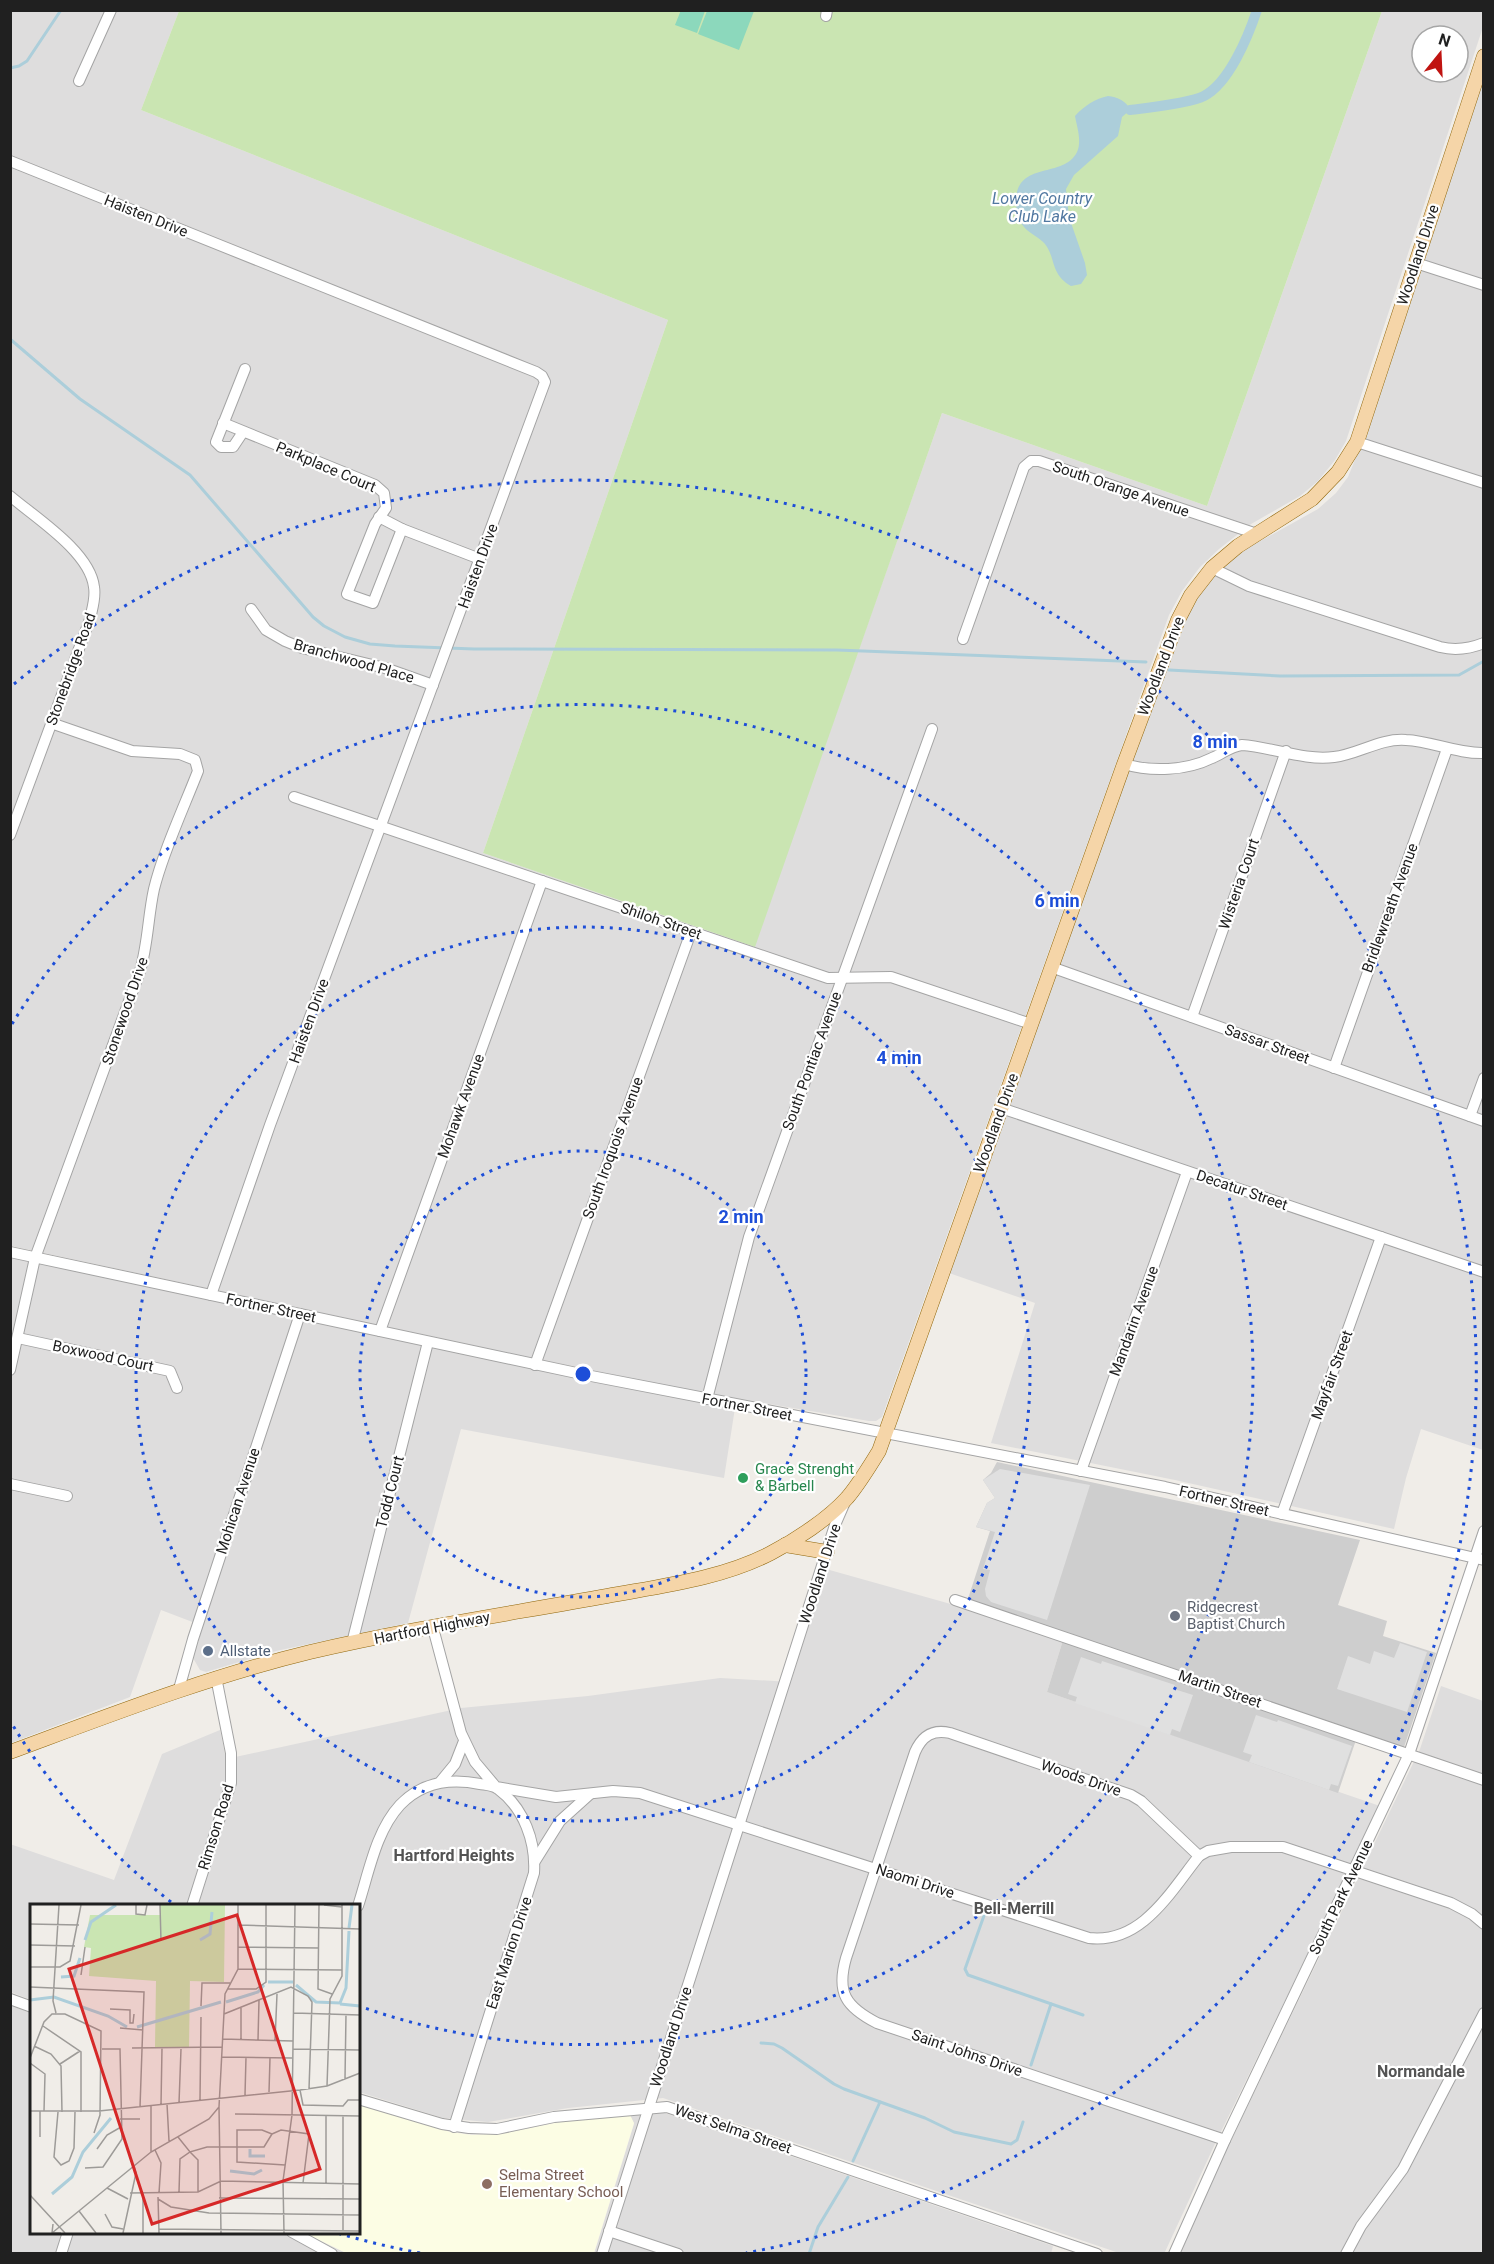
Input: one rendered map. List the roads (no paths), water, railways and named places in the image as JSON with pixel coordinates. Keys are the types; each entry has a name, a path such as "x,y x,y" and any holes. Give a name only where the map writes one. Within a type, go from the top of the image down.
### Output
{"main road":[{"name":"Woodland Drive","path":"846,1499 879,1451 1124,764 1178,620 1191,595 1212,568 1238,546 1294,512 1328,484 1348,459 1357,442 1416,263 1479,88 1484,56"},
{"name":"Hartford Highway","path":"10,1752 216,1677 352,1643 699,1578 750,1563 803,1534 846,1499"},
{"path":"785,1545 827,1551"}],"street":[{"path":"79,81 111,10"},
{"name":"Haisten Drive","path":"10,161 540,373 544,379 544,389 270,1125 211,1295"},
{"path":"1416,263 1484,285"},
{"path":"243,432 233,447 218,445 216,439 246,369"},
{"name":"Parkplace Court","path":"223,423 375,485 382,490 386,498 386,508 379,517 348,594 374,603 402,529"},
{"path":"1357,442 1484,483"},
{"name":"South Orange Avenue","path":"963,639 1024,468 1031,461 1039,461 1257,534"},
{"name":"Stonebridge Road","path":"10,496 74,551 88,568 94,587 90,619 10,835"},
{"name":"Parkplace Court","path":"379,517 402,529 480,559"},
{"path":"1212,568 1249,586 1440,647 1452,650 1484,643"},
{"name":"Branchwood Place","path":"251,609 266,630 285,641 302,648 385,668 434,686"},
{"name":"Stonewood Drive","path":"10,1370 35,1258 140,972 146,952 157,878 198,767 192,758 180,754 132,751 51,723"},
{"name":"South Pontiac Avenue","path":"707,1399 749,1237 932,729"},
{"path":"1124,764 1139,769 1171,769 1203,762 1242,745 1332,757 1392,740 1408,740 1447,749 1484,753"},
{"name":"Bridlewreath Avenue","path":"1334,1068 1447,749"},
{"name":"Wisteria Court","path":"1192,1017 1286,751"},
{"name":"Shiloh Street","path":"294,797 828,978 891,977 1031,1024"},
{"name":"Mohawk Avenue","path":"380,1331 542,881"},
{"name":"South Iroquois Avenue","path":"535,1365 691,932"},
{"name":"Sassar Street","path":"1051,967 1484,1121"},
{"path":"1470,1116 1484,1078"},
{"name":"Decatur Street","path":"1001,1108 1484,1272"},
{"name":"Mandarin Avenue","path":"1081,1471 1187,1172"},
{"name":"Mayfair Street","path":"1282,1514 1381,1237"},
{"name":"Fortner Street","path":"10,1252 535,1365 1081,1471 1479,1559"},
{"name":"Mohican Avenue","path":"179,1689 197,1627 300,1314"},
{"name":"Boxwood Court","path":"18,1338 170,1371 177,1388"},
{"name":"Todd Court","path":"352,1643 428,1342"},
{"path":"10,1484 67,1496"},
{"name":"Woodland Drive","path":"602,2253 827,1551 846,1499"},
{"name":"South Park Avenue","path":"1174,2253 1225,2140 1409,1755 1479,1559 1484,1532"},
{"name":"Martin Street","path":"955,1600 1484,1780"},
{"name":"East Marion Drive","path":"433,1628 464,1741 475,1762 523,1819 533,1844 535,1861 530,1887 454,2127"},
{"name":"Rimson Road","path":"192,1904 231,1783 231,1754 216,1677"},
{"name":"Woods Drive","path":"876,1868 918,1744 928,1735 939,1732 950,1733 1131,1795 1141,1801 1199,1856"},
{"path":"358,1904 383,1829 390,1817 410,1797 441,1781 455,1764 464,1741"},
{"name":"Naomi Drive","path":"441,1781 460,1780 556,1797 613,1791 640,1793 1078,1935 1100,1939 1124,1935 1143,1923 1199,1856"},
{"path":"535,1861 560,1821 591,1794"},
{"path":"1199,1856 1208,1851 1231,1847 1274,1845 1451,1903 1472,1914 1484,1924"},
{"name":"Saint Johns Drive","path":"876,1868 842,1970 842,1991 847,2001 863,2016 888,2027 1225,2140"},
{"path":"10,1999 30,2006"},
{"path":"1346,2253 1361,2226 1403,2169 1484,2013"},
{"name":"West Selma Street","path":"360,2099 454,2127 497,2129 554,2117 668,2107 1097,2253"},
{"path":"609,2230 678,2253"},
{"path":"61,2253 67,2234"},
{"path":"296,2234 332,2253"}],"water":[{"name":"Lower Country Club Lake","path":"1108,96 1121,100 1130,110 1122,117 1118,136 1074,175 1066,189 1069,217 1087,275 1081,284 1071,286 1056,271 1045,244 1020,222 1016,205 1017,191 1023,181 1031,175 1061,166 1070,160 1077,152 1079,143 1075,116 1090,103"}],"waterway":[{"path":"10,68 27,61 61,10"},
{"path":"1130,110 1198,99 1213,90 1222,81 1236,58 1257,10"},
{"path":"10,339 80,399 190,475 313,617 324,626 345,637 370,644 474,649 837,650 1146,662"},
{"path":"1169,670 1280,676 1459,675 1484,661"},
{"path":"986,1910 965,1969 968,1975 1083,2015"},
{"path":"1031,2065 1051,2004"},
{"path":"761,2043 774,2044 782,2048 844,2089 925,2118 954,2132 1011,2144 1017,2140 1023,2122"},
{"path":"853,2161 880,2102"},
{"path":"809,2254 818,2227 848,2177"}],"place":[{"name":"Grace Strenght & Barbell","path":"743,1478"},
{"name":"Ridgecrest Baptist Church","path":"1175,1616"},
{"name":"Allstate","path":"208,1651"},
{"name":"Selma Street Elementary School","path":"487,2184"}],"district":[{"name":"Hartford Heights","path":"454,1855"},
{"name":"Bell-Merrill","path":"1014,1908"},
{"name":"Normandale","path":"1421,2071"}]}
